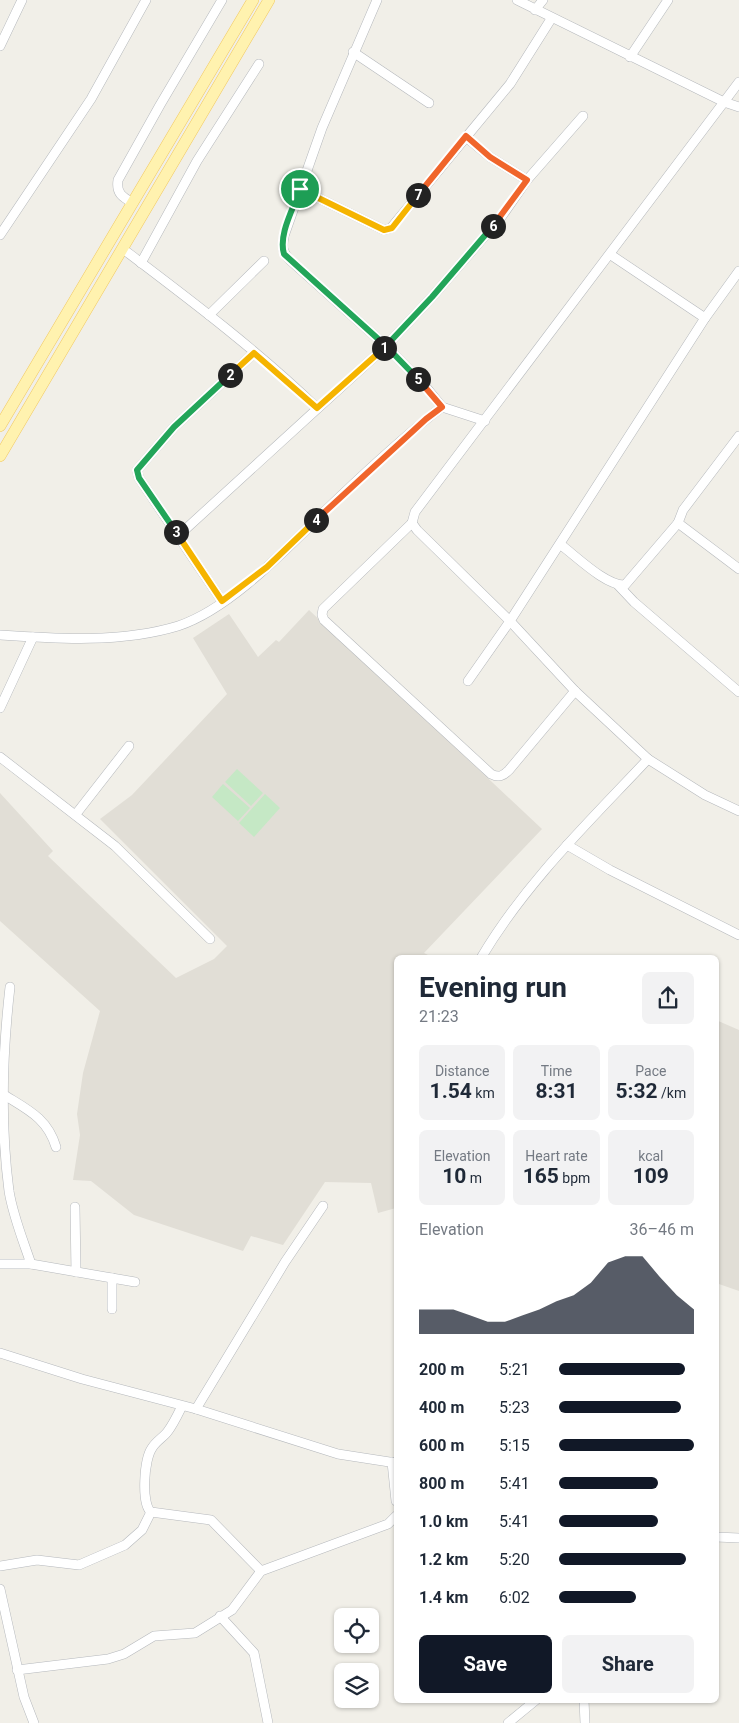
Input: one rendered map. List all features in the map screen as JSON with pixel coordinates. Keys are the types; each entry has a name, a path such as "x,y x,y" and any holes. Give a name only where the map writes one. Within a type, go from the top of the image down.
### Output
{"main road":[{"path":"0,426 253,0"},
{"path":"0,456 269,0"}],"street":[{"path":"0,46 22,0"},
{"path":"0,235 91,99 146,0"},
{"path":"133,203 120,195 117,188 118,180 222,0"},
{"path":"377,0 353,52 322,128 284,236 282,247 284,254 386,346 425,386 442,407 485,421"},
{"path":"517,0 551,19 724,102 739,107"},
{"path":"536,10 543,0"},
{"path":"630,57 668,0"},
{"path":"300,189 384,230 392,228 510,84 551,19"},
{"path":"353,52 429,103"},
{"path":"141,262 197,161 259,64"},
{"path":"575,691 509,770 502,776 497,777 491,774 324,620 323,609 412,523 416,512 611,255 739,82"},
{"path":"178,536 386,346 432,297 502,216 527,180 583,116"},
{"path":"466,136 490,157 527,180"},
{"path":"123,249 209,315 317,408"},
{"path":"611,255 705,318"},
{"path":"209,315 264,261"},
{"path":"468,681 510,622 705,318 739,270"},
{"path":"222,601 139,478 137,470 174,427 254,353"},
{"path":"0,635 96,638 159,631 180,625 222,601 267,567 345,492 426,419 442,407"},
{"path":"618,585 625,585 678,523 683,510 739,436"},
{"path":"412,523 575,691 648,759 705,795 739,811"},
{"path":"678,523 739,569"},
{"path":"561,544 618,585 634,602 739,692"},
{"path":"0,708 33,637"},
{"path":"76,814 130,746"},
{"path":"0,757 76,814 114,846 210,939"},
{"path":"484,955 496,932 526,892 567,845 648,759"},
{"path":"567,845 610,870 739,935"},
{"path":"10,987 1,1064 3,1148 9,1193 31,1264"},
{"path":"1,1093 41,1119 52,1133 56,1147"},
{"path":"196,1409 285,1262 323,1206"},
{"path":"75,1207 76,1272"},
{"path":"0,1264 31,1264 136,1282"},
{"path":"112,1278 112,1309"},
{"path":"0,1353 196,1409 338,1454 394,1463"},
{"path":"182,1406 168,1430 152,1447 149,1454 145,1475 145,1505 151,1512 211,1520 260,1571"},
{"path":"0,1566 38,1560 79,1565 126,1545 142,1530 151,1512"},
{"path":"17,1670 108,1659 124,1654 154,1636 195,1633 240,1602 260,1571 388,1524 394,1518"},
{"path":"719,1537 739,1538"},
{"path":"0,1589 4,1627 24,1697 34,1723"},
{"path":"220,1616 254,1653 268,1723"},
{"path":"508,1723 532,1703"},
{"path":"584,1703 585,1723"}],"shaded area":[{"path":"309,610 542,829 424,953 428,955 394,955 394,1209 378,1213 371,1183 325,1182 283,1245 251,1236 243,1251 134,1215 91,1181 73,1180 80,1135 77,1114 83,1073 100,1011 0,921 0,793 53,851 48,856 176,978 214,959 227,946 100,819 132,795 227,694 193,638 229,614 258,657 276,640 279,642"},
{"path":"719,1021 739,1030 739,1291 719,1284"}],"green space":[{"path":"237,769 263,793 251,806 225,782"},
{"path":"223,784 250,808 238,821 212,797"},
{"path":"265,794 280,808 254,837 239,823"}],"route":[{"path":"300,189 284,236 282,247 284,254 386,346 317,408 254,353 174,427 137,470 139,478 222,601 267,567 345,492 426,419 442,407 425,386 386,346 432,297 502,216 527,180 490,157 466,136 392,228 384,230 300,189"}]}
